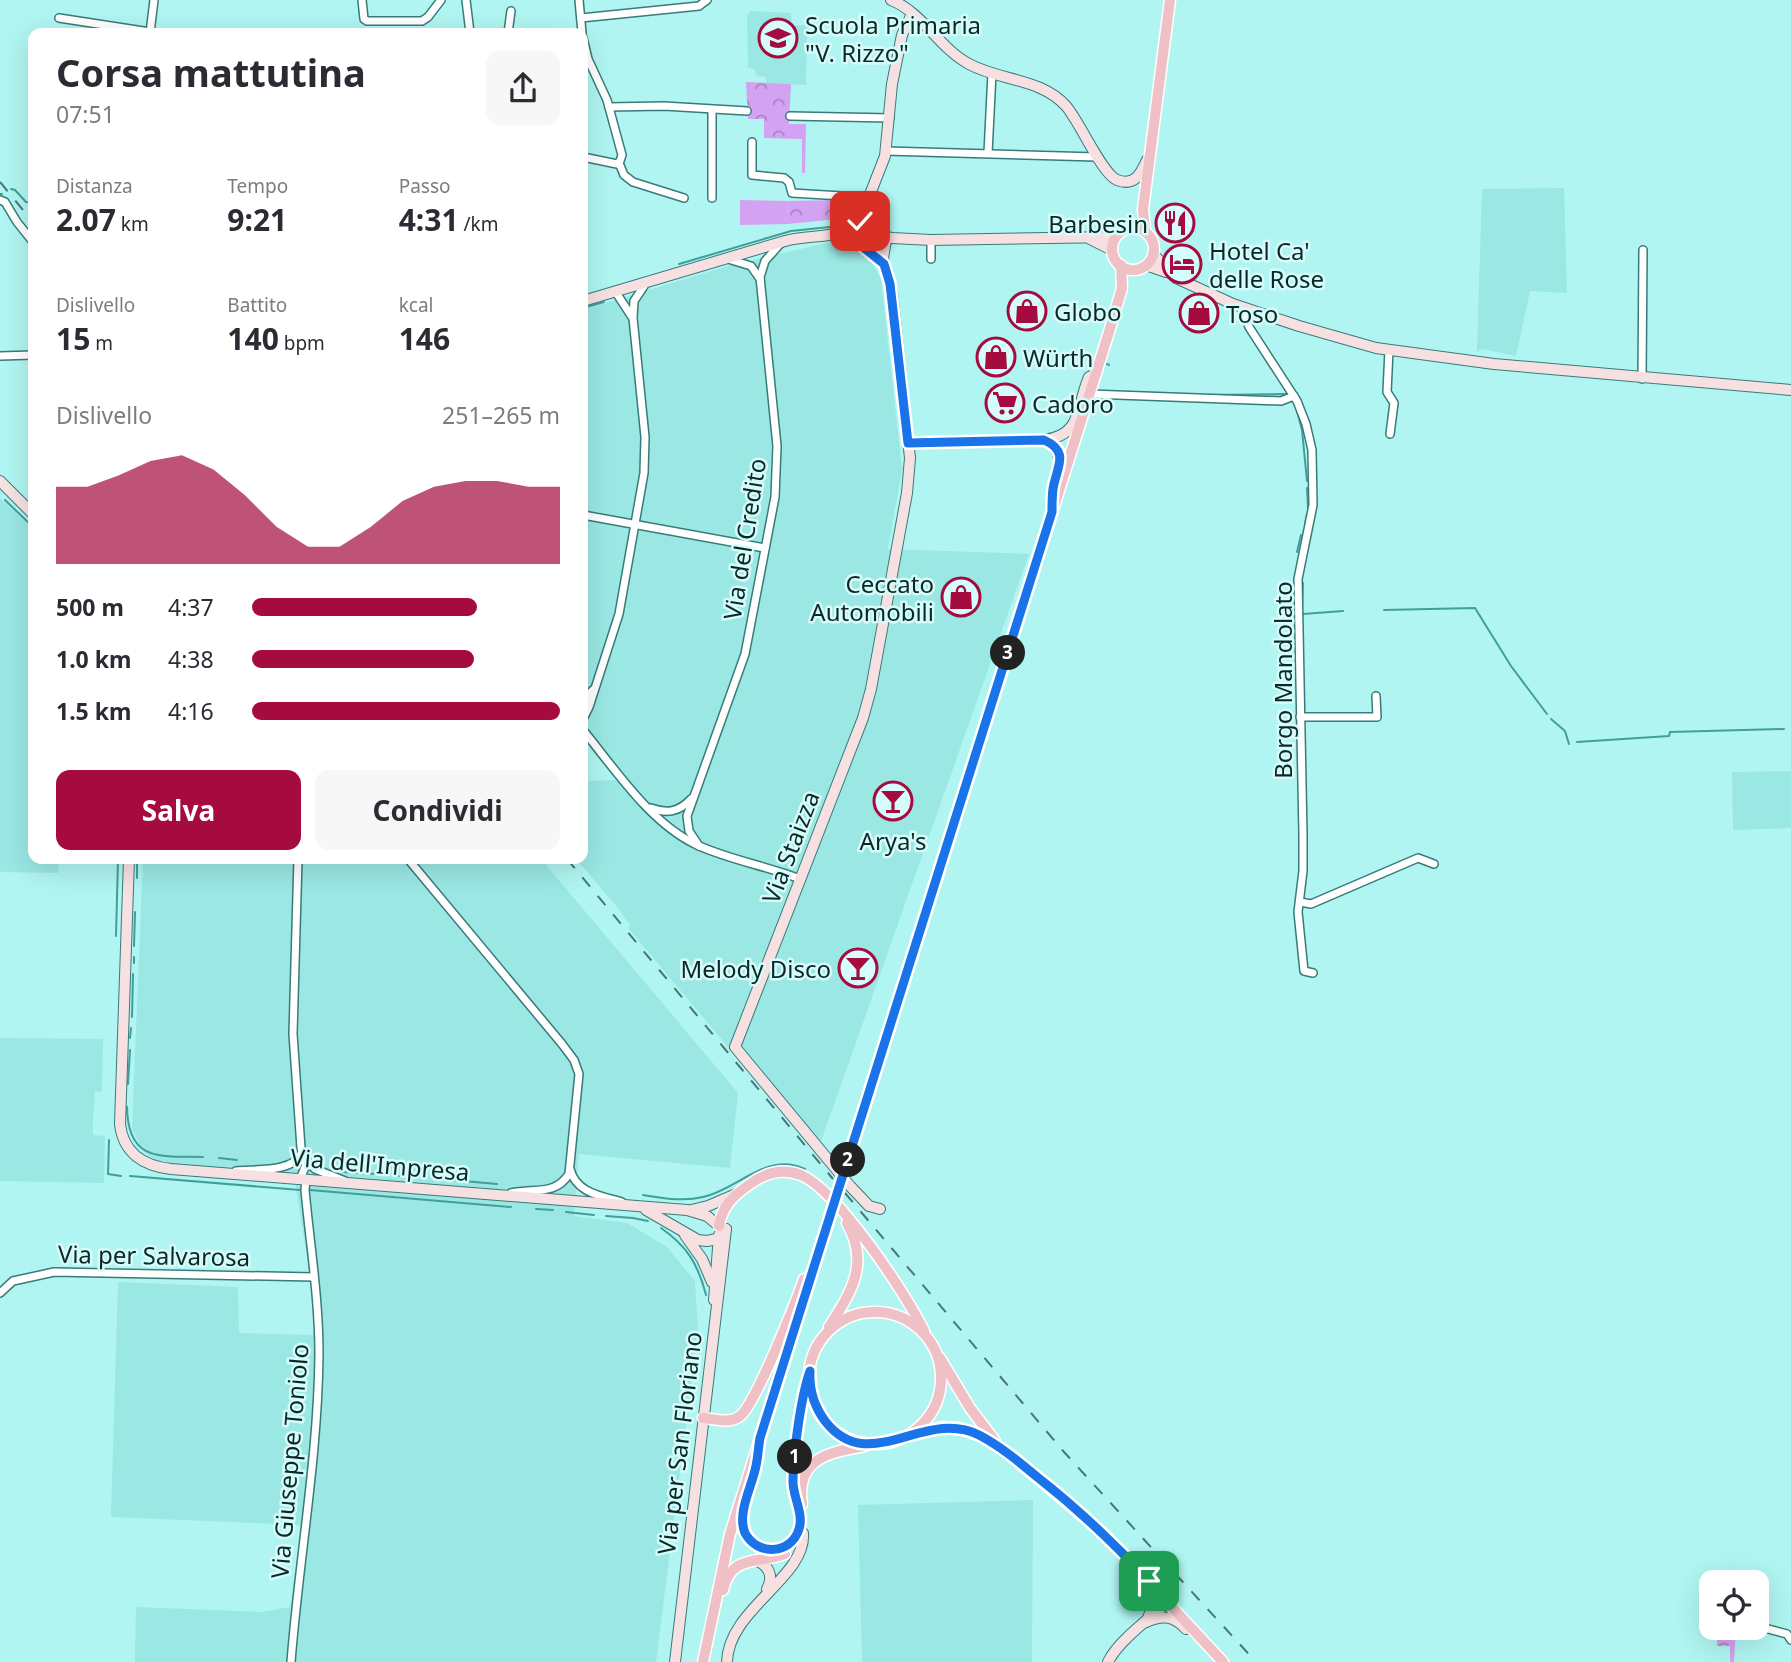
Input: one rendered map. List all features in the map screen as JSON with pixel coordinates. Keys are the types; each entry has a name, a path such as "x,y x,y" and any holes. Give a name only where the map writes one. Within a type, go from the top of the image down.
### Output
{"main road":[{"path":"1122,288 1153,254 1152,242 1145,232 1143,209 1168,33 1170,0"},
{"path":"1133,228 1143,209"},
{"path":"1142,267 1129,269 1121,265 1112,250 1115,237 1121,231 1133,228 1145,232"},
{"path":"703,1662 724,1557 1090,394 1122,288 1121,265"},
{"path":"721,1232 738,1193 763,1176 787,1172 810,1181 838,1208 875,1253 970,1408 1004,1450"},
{"path":"760,1438 743,1513 744,1528 752,1541 766,1549 779,1549 793,1540 800,1524 793,1474 803,1394 815,1352 850,1293 857,1267 853,1236 838,1208"},
{"path":"703,1418 733,1420 741,1416 748,1407 828,1224"},
{"path":"824,1336 847,1318 876,1312 905,1320 929,1342 940,1371 938,1396 926,1419 907,1435"},
{"path":"810,1371 813,1396 828,1424 849,1439 875,1444"},
{"path":"705,1646 710,1641 726,1581 737,1566 755,1559 787,1553 797,1545 805,1522 802,1487 811,1466 821,1457 834,1451 892,1442 907,1435 936,1428 955,1427 977,1434 1004,1450 1097,1528 1223,1662"}],"street":[{"path":"150,28 154,0"},
{"path":"362,0 364,19 368,21 418,22 428,17 441,0"},
{"path":"466,0 469,28"},
{"path":"579,0 582,28"},
{"path":"581,18 699,6 707,0"},
{"path":"897,1 960,59 992,73 1042,89 1056,97 1076,119 1113,179 1135,180 1152,150"},
{"path":"508,28 510,11"},
{"path":"855,241 852,233 880,174 886,151 892,84 902,35 912,14"},
{"path":"59,18 124,28"},
{"path":"588,59 609,107 622,155 619,163 624,176 633,182 684,198"},
{"path":"988,153 992,73"},
{"path":"609,107 664,106 747,111"},
{"path":"712,110 712,198"},
{"path":"790,116 890,118"},
{"path":"752,142 752,175 784,178 789,182 792,193 842,196 866,204"},
{"path":"886,151 1097,156"},
{"path":"588,158 619,163"},
{"path":"0,200 5,202 28,236"},
{"path":"866,204 867,216 874,228"},
{"path":"588,300 757,248 804,236 832,234 867,224 884,236 903,239 1115,237"},
{"path":"832,234 855,241 884,264"},
{"path":"884,236 884,248"},
{"path":"1086,237 1112,250"},
{"path":"871,253 903,239"},
{"path":"931,240 932,259"},
{"name":"Via del Credito","path":"687,816 743,660 775,497 778,464 760,280 764,264 785,241"},
{"path":"757,248 764,264"},
{"path":"755,270 757,248"},
{"name":"Via Staizza","path":"880,1209 869,1206 849,1186 736,1048 868,702 907,493 908,443 884,248"},
{"path":"1642,379 1643,250"},
{"path":"1153,254 1170,274"},
{"path":"723,259 744,262 755,270"},
{"path":"1142,267 1170,274 1244,308 1359,344 1388,350 1642,379 1789,388"},
{"name":"Via del Credito","path":"755,270 760,280"},
{"path":"588,705 619,614 643,481 645,452 633,321 634,305 639,291 649,281"},
{"path":"620,290 630,295 634,305"},
{"path":"620,290 633,321"},
{"name":"Borgo Mandolato","path":"1244,308 1249,327 1294,396 1306,424 1312,450 1313,505 1298,579 1303,835 1298,912 1304,971 1313,973"},
{"path":"1388,350 1387,392 1394,403 1390,434"},
{"path":"0,356 28,355"},
{"path":"908,443 1044,440 1062,437 1070,430 1087,381 1096,373"},
{"path":"1090,394 1281,401 1294,396"},
{"path":"1044,440 1055,447 1060,459 1053,490 1052,512"},
{"path":"0,481 28,509"},
{"path":"588,516 765,548"},
{"path":"588,693 595,686"},
{"path":"1300,718 1377,717 1376,696"},
{"path":"588,736 647,806 672,830 699,846 800,879"},
{"name":"Via del Credito","path":"677,810 693,796"},
{"path":"647,806 663,812 677,810"},
{"path":"672,830 677,810"},
{"path":"687,816 689,831 699,846"},
{"path":"672,830 681,826 687,816"},
{"path":"1300,902 1311,904 1418,858 1434,864"},
{"name":"Via dell'Impresa","path":"129,864 120,1118 121,1133 126,1145 137,1158 153,1166 638,1208 687,1210 708,1206 738,1193"},
{"name":"Via Giuseppe Toniolo","path":"291,1662 315,1439 319,1354 303,1180 305,1169 293,1025 298,864"},
{"path":"412,864 574,1059 579,1080 570,1169 562,1183 551,1189 501,1195"},
{"path":"227,1173 285,1166 302,1155 317,1170 352,1184"},
{"path":"570,1169 574,1180 586,1190 638,1208"},
{"name":"Via dell'Impresa","path":"638,1208 652,1212 680,1229"},
{"name":"Via dell'Impresa","path":"687,1210 707,1216 721,1232"},
{"path":"680,1229 701,1241 721,1232"},
{"path":"680,1229 702,1259 711,1280 716,1294 715,1318"},
{"name":"Via per San Floriano","path":"675,1662 715,1318 721,1232"},
{"name":"Via per Salvarosa","path":"0,1293 13,1281 54,1272 314,1277"},
{"path":"1097,1528 1152,1593 1153,1604 1146,1622"},
{"path":"727,1662 737,1628 795,1559 803,1544 803,1533"},
{"path":"755,1559 765,1565 770,1574 768,1586 759,1601"},
{"path":"1108,1662 1112,1655 1168,1602"},
{"path":"1146,1622 1161,1617 1177,1620 1217,1662"},
{"path":"1769,1629 1787,1634 1791,1640"}],"shaded area":[{"name":"Scuola Primaria \"V. Rizzo\"","path":"750,11 791,13 792,26 807,25 806,85 766,83 766,77 757,76 755,70 748,67 747,16"},
{"path":"1564,188 1567,293 1530,291 1516,356 1482,349 1477,352 1482,189"},
{"path":"826,243 848,245 871,261 881,279 902,469 888,549 1029,554 820,1144 767,1080 738,1059 629,929 630,925 618,908 580,864 588,864 588,781 616,780 588,746 588,308 728,266"},
{"path":"0,498 28,524 28,864 59,864 58,873 0,872"},
{"path":"1791,771 1791,828 1733,830 1732,772"},
{"path":"143,864 545,864 738,1093 730,1168 579,1154 574,1216 627,1223 667,1247 695,1281 698,1330 656,1662 135,1662 136,1607 262,1612 290,1607 302,1525 111,1517 118,1282 238,1287 239,1333 315,1335 312,1288 294,1176 161,1165 142,1150 132,1128"},
{"path":"0,1038 103,1039 102,1092 95,1091 93,1135 105,1136 104,1183 0,1181"},
{"path":"1033,1500 1032,1662 862,1662 858,1505"}],"green space":[{"path":"746,82 791,84 789,124 806,124 805,173 802,173 802,139 764,138 764,119 748,119"},
{"path":"740,200 787,201 788,224 740,225"},
{"path":"843,200 843,206 852,207 855,212 850,211 846,218 788,224 787,201"},
{"path":"1717,1640 1735,1640 1734,1662 1730,1662 1730,1646 1717,1646"}],"waterway":[{"path":"11,189 28,202"},
{"path":"679,264 791,231 839,226"},
{"path":"588,307 604,302"},
{"path":"1206,395 1288,394"},
{"path":"1297,411 1302,430 1307,481"},
{"path":"1307,488 1308,508"},
{"path":"5,500 28,522"},
{"path":"1305,524 1307,514"},
{"path":"1297,552 1301,535"},
{"path":"1302,609 1303,583"},
{"path":"1384,610 1475,608 1511,666 1547,714"},
{"path":"1303,614 1343,611"},
{"path":"1551,719 1565,731 1569,744"},
{"path":"1577,742 1669,736 1670,732 1784,729"},
{"path":"116,936 118,864"},
{"path":"137,864 137,878"},
{"path":"134,946 135,912"},
{"path":"134,957 134,963"},
{"path":"132,1017 133,974"},
{"path":"130,1038 131,1028"},
{"path":"128,1084 130,1050"},
{"path":"127,1107 133,1138 140,1147 160,1155 203,1157"},
{"path":"109,1140 108,1174 121,1176"},
{"path":"219,1158 237,1160"},
{"path":"643,1195 673,1199 703,1197 765,1168 791,1165 805,1169"},
{"path":"343,1172 376,1174"},
{"path":"130,1176 300,1190"},
{"path":"399,1176 413,1177"},
{"path":"441,1179 497,1184"},
{"path":"310,1190 511,1207"},
{"path":"536,1209 553,1210"},
{"path":"566,1212 594,1215"},
{"path":"606,1216 648,1221"},
{"path":"661,1228 678,1242 690,1257 706,1295"}],"railway":[{"path":"0,182 28,216"},
{"path":"571,864 833,1179"},
{"path":"845,1193 1064,1452 1256,1662"}],"place":[{"name":"Scuola Primaria \"V. Rizzo\"","path":"778,38"},
{"name":"Barbesin","path":"1175,223"},
{"name":"Hotel Ca' delle Rose","path":"1182,264"},
{"name":"Globo","path":"1027,311"},
{"name":"Toso","path":"1199,313"},
{"name":"Würth","path":"996,357"},
{"name":"Cadoro","path":"1005,403"},
{"name":"Ceccato Automobili","path":"961,597"},
{"name":"Arya's","path":"893,801"},
{"name":"Melody Disco","path":"858,968"}],"route":[{"path":"860,221 853,231 853,239 884,264 890,284 908,443 1044,440 1057,449 1060,461 1053,490 1052,512 760,1438 743,1513 743,1525 752,1541 769,1550 785,1546 793,1540 798,1531 800,1519 793,1474 803,1394 810,1371 811,1390 817,1408 832,1429 842,1436 858,1443 875,1444 888,1443 907,1435 943,1427 977,1434 1004,1450 1068,1502 1105,1535 1149,1581"}]}
